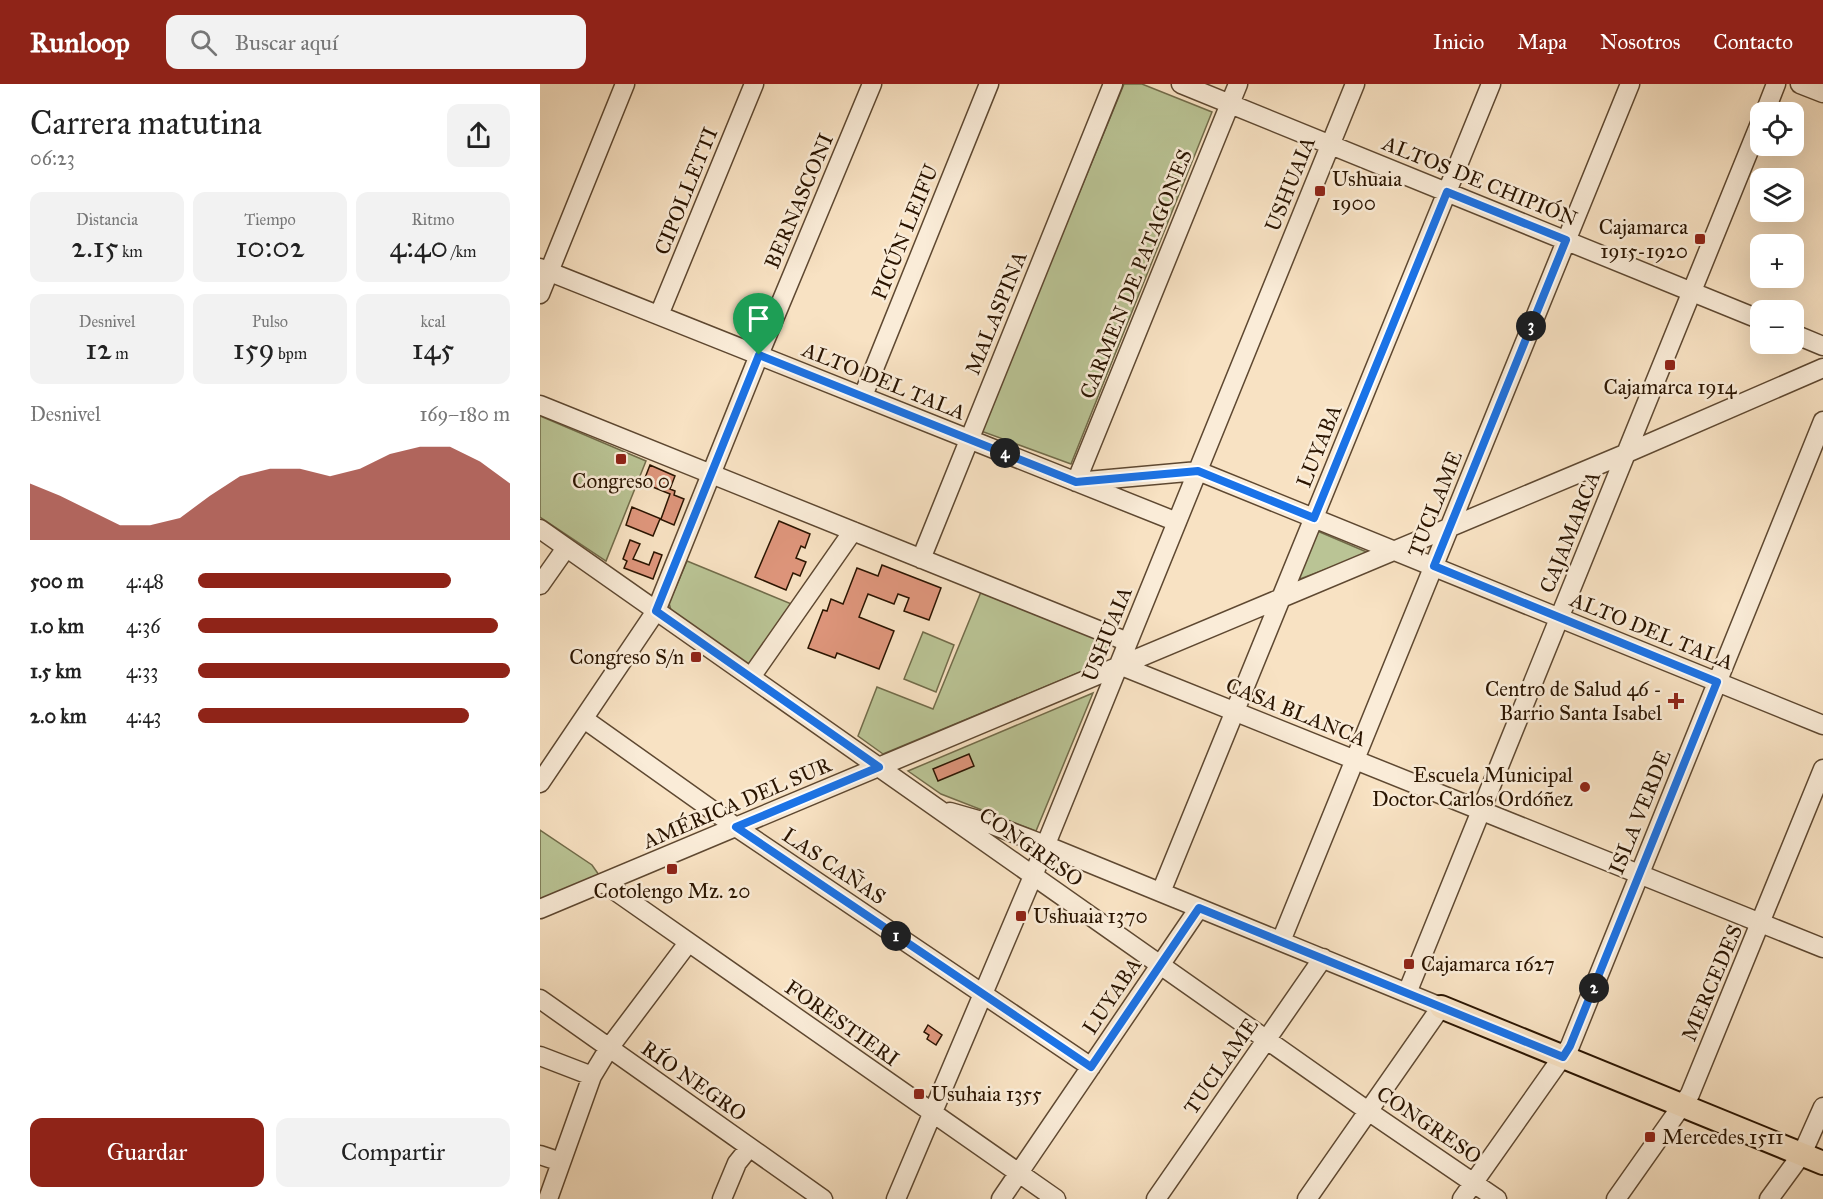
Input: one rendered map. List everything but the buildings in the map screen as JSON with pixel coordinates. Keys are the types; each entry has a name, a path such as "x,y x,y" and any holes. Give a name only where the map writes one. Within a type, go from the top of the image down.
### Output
{"main road":[{"path":"1441,1007 1813,1158"}],"street":[{"path":"540,294 545,270 625,84"},
{"name":"CIPOLLETTI","path":"659,315 754,84"},
{"name":"BERNASCONI","path":"540,783 656,611 872,84"},
{"name":"PICÚN LEIFU","path":"862,396 989,84"},
{"name":"MALASPINA","path":"921,559 1113,84"},
{"name":"ALTOS DE CHIPIÓN","path":"1181,84 1750,316"},
{"name":"CARMEN DE PATAGONES","path":"1076,482 1238,84"},
{"name":"USHUAIA","path":"896,1199 1033,876 1355,84"},
{"name":"LUYABA","path":"1161,892 1491,84"},
{"name":"TUCLAME","path":"1281,942 1630,84"},
{"path":"1769,102 1776,84"},
{"path":"1800,84 1823,93"},
{"name":"CAJAMARCA","path":"1407,993 1750,148"},
{"name":"ALTO DEL TALA","path":"545,270 1177,522"},
{"path":"1804,338 1823,346"},
{"name":"AMÉRICA DEL SUR","path":"540,909 1627,453 1823,368"},
{"path":"540,405 1128,642"},
{"name":"ISLA VERDE","path":"1461,1199 1570,1046 1823,421"},
{"path":"1076,482 1198,471"},
{"name":"ALTO DEL TALA","path":"1198,471 1823,725"},
{"name":"CONGRESO","path":"540,529 1160,966 1497,1199"},
{"path":"750,677 854,531"},
{"path":"540,585 566,548"},
{"name":"CASA BLANCA","path":"1119,665 1823,948"},
{"name":"LAS CAÑAS","path":"584,719 736,827 1091,1067"},
{"name":"MERCEDES","path":"1616,1199 1690,1094 1823,769"},
{"path":"939,809 977,819 1045,845 1441,1007 1307,1199"},
{"name":"FORESTIERI","path":"604,883 1056,1199"},
{"name":"LUYABA","path":"1001,1199 1199,908"},
{"path":"548,1199 592,1076 609,1048 688,943"},
{"name":"TUCLAME","path":"1156,1199 1323,958"},
{"name":"RÍO NEGRO","path":"540,999 823,1199"},
{"path":"540,1056 592,1076"},
{"path":"1769,1199 1813,1158 1823,1107"},
{"path":"722,1199 737,1163 749,1148"},
{"path":"540,1155 561,1162"}],"green space":[{"path":"1124,84 1142,84 1212,112 1071,464 981,431"},
{"path":"540,416 646,461 606,561 540,517"},
{"path":"1315,530 1369,553 1292,582"},
{"path":"687,561 794,605 755,662 746,665 672,614 669,603"},
{"path":"981,592 1110,644 1102,663 883,754 858,736 877,687 933,709"},
{"path":"923,632 954,645 936,692 904,679"},
{"path":"1093,693 1036,831 941,794 908,771"},
{"path":"540,830 592,865 599,875 540,899"}],"place":[{"name":"Ushuaia 1900","path":"1320,191"},
{"name":"Cajamarca 1915-1920","path":"1700,239"},
{"name":"Cajamarca 1914","path":"1670,365"},
{"name":"Congreso 0","path":"621,459"},
{"name":"Congreso S/n","path":"696,657"},
{"name":"Centro de Salud 46 - Barrio Santa Isabel","path":"1676,701"},
{"name":"Escuela Municipal Doctor Carlos Ordóñez","path":"1585,787"},
{"name":"Cotolengo Mz. 20","path":"672,869"},
{"name":"Ushuaia 1370","path":"1021,916"},
{"name":"Cajamarca 1627","path":"1409,964"},
{"name":"Usuhaia 1355","path":"919,1094"},
{"name":"Mercedes 1511","path":"1650,1137"}],"route":[{"path":"1447,192 1566,240 1434,566 1717,682 1570,1046 1563,1057 1199,908 1091,1067 736,827 879,767 656,611 759,355 1076,482 1198,471 1314,518 1447,192"}]}
